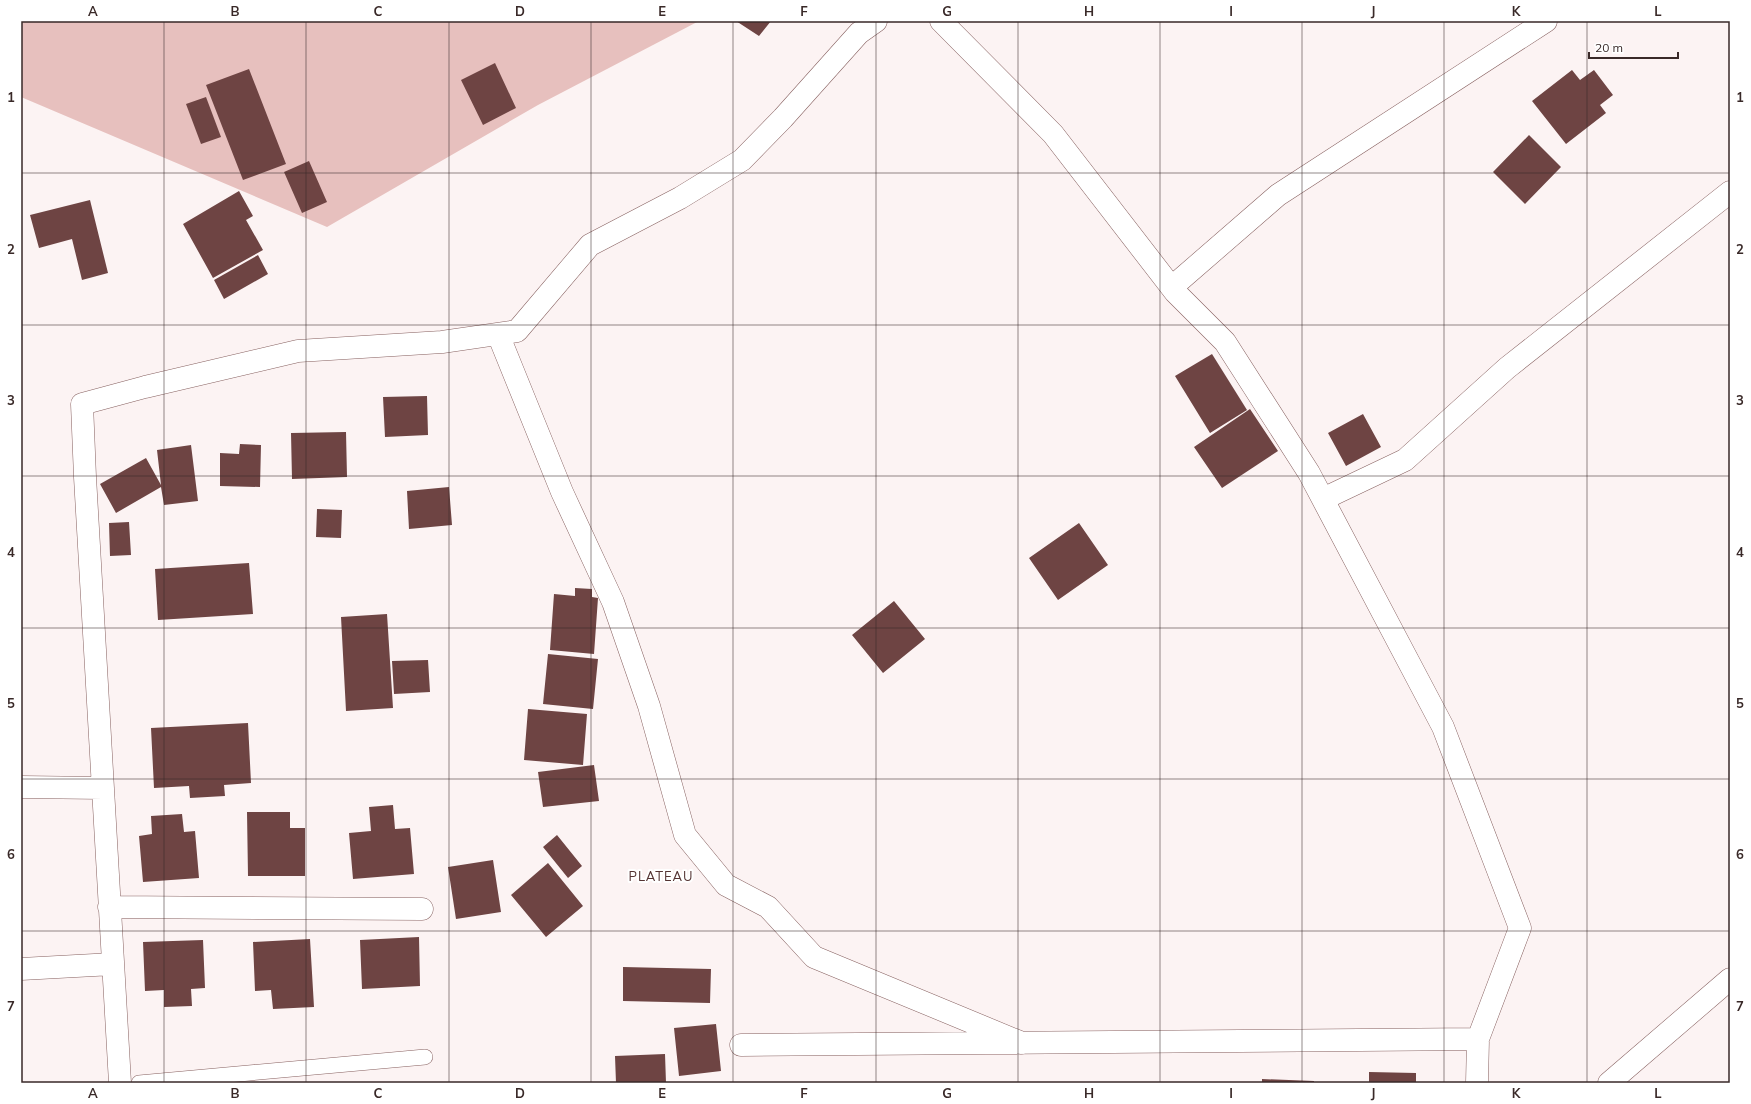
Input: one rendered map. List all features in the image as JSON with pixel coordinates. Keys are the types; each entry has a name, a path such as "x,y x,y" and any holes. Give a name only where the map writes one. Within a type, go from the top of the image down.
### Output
{"street":[{"path":"120,1083 82,404 145,387 298,351 442,342 517,331 590,245 680,198 742,160 783,118 859,33 876,21"},
{"path":"941,21 1053,134 1172,287 1225,342 1309,473 1443,727 1520,928 1478,1038 1477,1083"},
{"path":"1172,287 1278,196 1546,21"},
{"path":"1323,499 1405,460 1507,368 1730,192"},
{"path":"498,334 562,492 613,602 649,706 685,835 726,885 768,907 814,957 1022,1043"},
{"path":"21,787 103,788"},
{"path":"110,907 422,909"},
{"path":"21,969 113,964"},
{"path":"1609,1083 1730,979"},
{"path":"741,1045 1478,1038"}],"lane":[{"path":"139,1083 425,1057"}],"shaded area":[{"path":"21,21 699,21 538,105 327,227 21,97"}],"building":[{"path":"736,21 771,21 759,36"},
{"path":"495,63 516,108 483,125 461,80"},
{"path":"249,69 286,164 243,180 206,85"},
{"path":"1572,70 1580,80 1594,70 1613,95 1600,105 1606,113 1566,144 1532,101"},
{"path":"206,97 221,137 201,144 186,104"},
{"path":"1529,135 1561,167 1525,204 1493,172"},
{"path":"309,161 327,202 302,213 284,172"},
{"path":"239,191 253,216 246,220 263,250 213,278 183,224"},
{"path":"90,200 108,273 82,280 72,239 39,248 30,215"},
{"path":"258,255 268,274 224,299 214,280"},
{"path":"1212,354 1247,410 1210,433 1175,376"},
{"path":"427,396 428,435 385,437 383,397"},
{"path":"1250,409 1278,451 1222,488 1194,447"},
{"path":"1363,414 1381,447 1346,466 1328,433"},
{"path":"346,432 347,477 292,479 291,433"},
{"path":"240,444 261,445 260,487 220,486 220,453 239,454"},
{"path":"191,445 198,501 164,505 161,487 116,513 100,484 146,458 161,485 157,450"},
{"path":"449,487 452,525 409,529 407,491"},
{"path":"317,509 342,510 341,538 316,537"},
{"path":"129,522 131,555 110,556 109,523"},
{"path":"1079,523 1108,565 1058,600 1029,558"},
{"path":"249,563 253,614 158,620 155,569"},
{"path":"575,588 592,589 592,597 598,598 594,654 550,650 554,594 575,596"},
{"path":"894,601 925,639 883,673 852,635"},
{"path":"387,614 393,708 346,711 341,617"},
{"path":"548,654 598,659 593,709 543,704"},
{"path":"428,660 430,692 394,694 392,661"},
{"path":"528,709 587,714 583,765 524,760"},
{"path":"248,723 251,783 224,785 225,796 190,798 189,786 154,788 151,728"},
{"path":"594,765 599,801 543,807 538,772"},
{"path":"393,805 395,829 410,828 414,874 353,879 349,833 371,831 369,807"},
{"path":"247,812 290,812 290,828 305,828 305,876 248,876"},
{"path":"182,814 184,832 195,831 199,878 143,882 139,836 152,834 151,816"},
{"path":"557,835 582,866 568,878 543,847"},
{"path":"493,860 501,912 456,919 448,867"},
{"path":"548,863 583,906 546,937 511,895"},
{"path":"419,937 420,986 362,989 360,940"},
{"path":"310,939 314,1007 273,1009 271,990 255,991 253,942"},
{"path":"203,940 205,988 191,989 192,1006 164,1007 164,990 145,991 143,942"},
{"path":"623,967 711,969 710,1003 623,1001"},
{"path":"716,1024 721,1071 679,1076 674,1028"},
{"path":"665,1054 666,1083 616,1083 615,1056"},
{"path":"1369,1072 1416,1073 1416,1083 1369,1083"},
{"path":"1262,1079 1314,1081 1314,1083 1262,1083"}],"district":[{"name":"PLATEAU","path":"661,876"}]}
